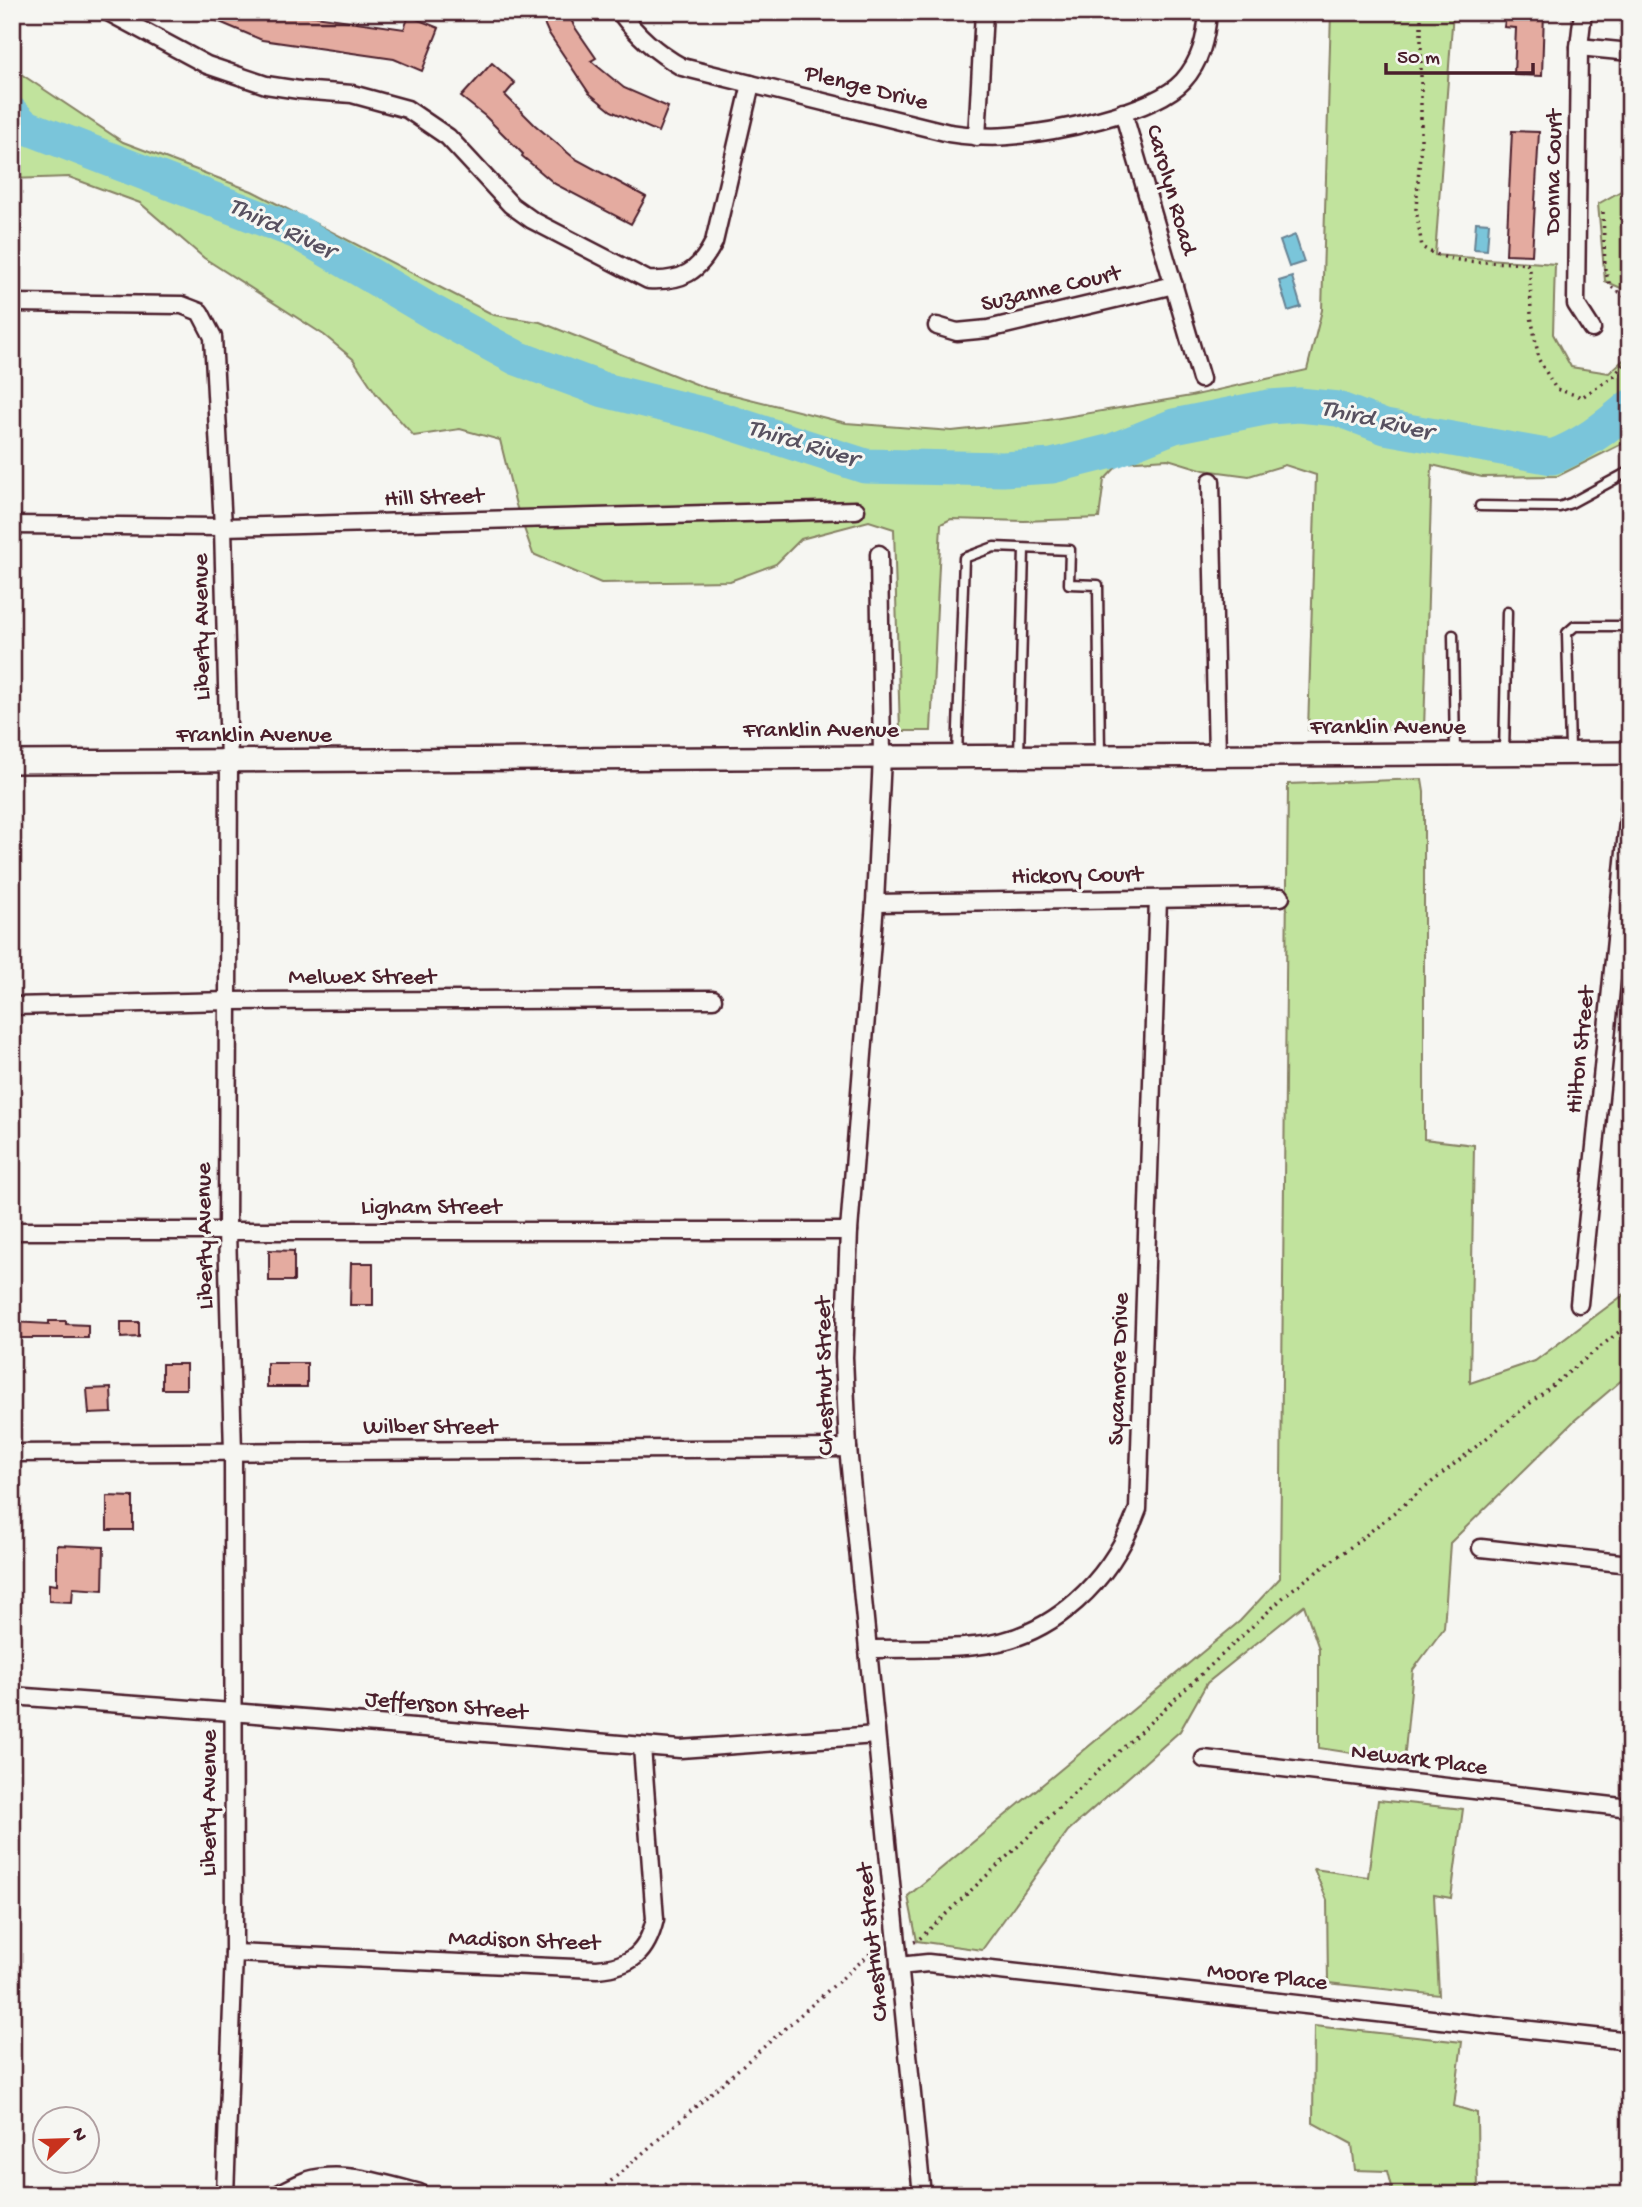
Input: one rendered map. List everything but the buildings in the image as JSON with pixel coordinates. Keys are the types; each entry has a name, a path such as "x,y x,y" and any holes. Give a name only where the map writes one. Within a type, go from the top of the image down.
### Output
{"main road":[{"name":"Franklin Avenue","path":"12,762 1630,753"},
{"path":"282,2195 309,2183 338,2179 364,2182 418,2195"}],"street":[{"path":"108,12 207,65 265,85 352,94 407,109 448,137 511,205 558,235 648,280 666,281 683,276 698,267 706,258 714,242 751,84"},
{"name":"Plenge Drive","path":"620,12 647,43 682,67 949,134 977,137 1037,133 1123,112"},
{"path":"977,137 984,12"},
{"name":"Carolyn Road","path":"1201,379 1123,112 1142,108 1182,82 1199,60 1207,30 1208,12"},
{"name":"Donna Court","path":"1583,12 1580,47 1576,304 1592,329"},
{"path":"1580,47 1630,52"},
{"name":"Suzanne Court","path":"937,326 957,332 988,329 1174,285"},
{"name":"Liberty Avenue","path":"12,303 182,305 200,312 213,337 223,527 229,762 227,1230 233,1452 234,1953 225,2195"},
{"path":"1211,481 1217,756"},
{"name":"Hill Street","path":"12,525 223,527 856,510"},
{"name":"Chestnut Street","path":"879,554 882,757 874,903 849,1231 844,1357 848,1448 922,2195"},
{"name":"Hilton Street","path":"1579,1304 1630,802"},
{"name":"Hickory Court","path":"874,903 1281,897"},
{"name":"Sycamore Drive","path":"868,1649 976,1646 1015,1637 1034,1629 1069,1608 1092,1587 1111,1564 1131,1528 1138,1508 1158,899"},
{"name":"Melwex Street","path":"12,1006 230,1001 713,999"},
{"name":"Ligham Street","path":"12,1231 849,1231"},
{"name":"Wilber Street","path":"12,1453 848,1448"},
{"path":"1481,1548 1630,1564"},
{"name":"Jefferson Street","path":"12,1696 680,1749 876,1735"},
{"name":"Madison Street","path":"234,1953 597,1969 614,1968 630,1961 647,1943 655,1919 642,1747"},
{"name":"Newark Place","path":"1204,1759 1630,1808"},
{"name":"Moore Place","path":"899,1966 928,1963 1630,2041"}],"lane":[{"path":"1480,506 1559,507 1630,471"},
{"path":"957,757 964,558 994,547 1070,550 1069,584 1098,585 1100,756"},
{"path":"1019,756 1024,549"},
{"path":"1504,754 1507,612"},
{"path":"1570,754 1567,634 1575,626 1630,626"},
{"path":"1453,635 1455,754"}],"path":[{"path":"1421,12 1421,140 1416,209 1422,247 1435,256 1450,259 1527,264 1530,269 1531,316 1539,360 1556,389 1582,397 1615,376 1630,356"},
{"path":"1603,212 1605,269 1610,286 1630,300"},
{"path":"595,2195 872,1952 918,1941 1289,1592 1356,1544 1630,1323"}],"green space":[{"path":"1331,12 1453,12 1435,255 1555,264 1553,334 1571,367 1609,373 1630,354 1630,440 1558,476 1482,477 1432,465 1424,730 1308,730 1316,475 1285,465 1249,476 1204,470 1168,459 1121,462 1104,480 1099,518 1024,521 951,519 941,524 931,731 900,731 894,529 869,521 801,539 776,564 730,581 601,583 533,554 516,505 500,440 460,429 414,436 377,395 353,359 324,335 204,258 140,203 69,177 12,179 12,68 123,142 252,191 494,315 540,322 706,388 846,423 952,431 1036,422 1191,396 1307,370 1322,310"},
{"path":"1630,186 1630,292 1605,281 1598,204"},
{"path":"1422,779 1424,1139 1474,1145 1470,1383 1535,1361 1630,1290 1630,1373 1575,1420 1450,1543 1444,1628 1413,1670 1404,1761 1319,1748 1319,1649 1304,1605 1207,1683 1180,1731 1068,1831 982,1950 917,1941 908,1896 1240,1621 1280,1578 1288,784"},
{"path":"1378,1800 1463,1809 1451,1898 1434,1895 1439,1995 1328,1983 1327,1900 1314,1869 1368,1877"},
{"path":"1314,2026 1462,2042 1454,2106 1477,2113 1478,2195 1393,2195 1387,2171 1355,2170 1352,2144 1313,2123"}],"water":[{"path":"1476,222 1489,223 1487,250 1474,249"},
{"path":"1295,235 1304,262 1289,267 1280,241"},
{"path":"1292,277 1301,307 1288,311 1279,281"}],"waterway":[{"name":"Third River","path":"12,114 24,126 297,232 434,313 517,358 604,390 710,416 865,466 1003,469 1052,466 1112,451 1174,426 1269,407 1299,405 1338,409 1385,427 1552,457 1584,442 1630,407"}]}
